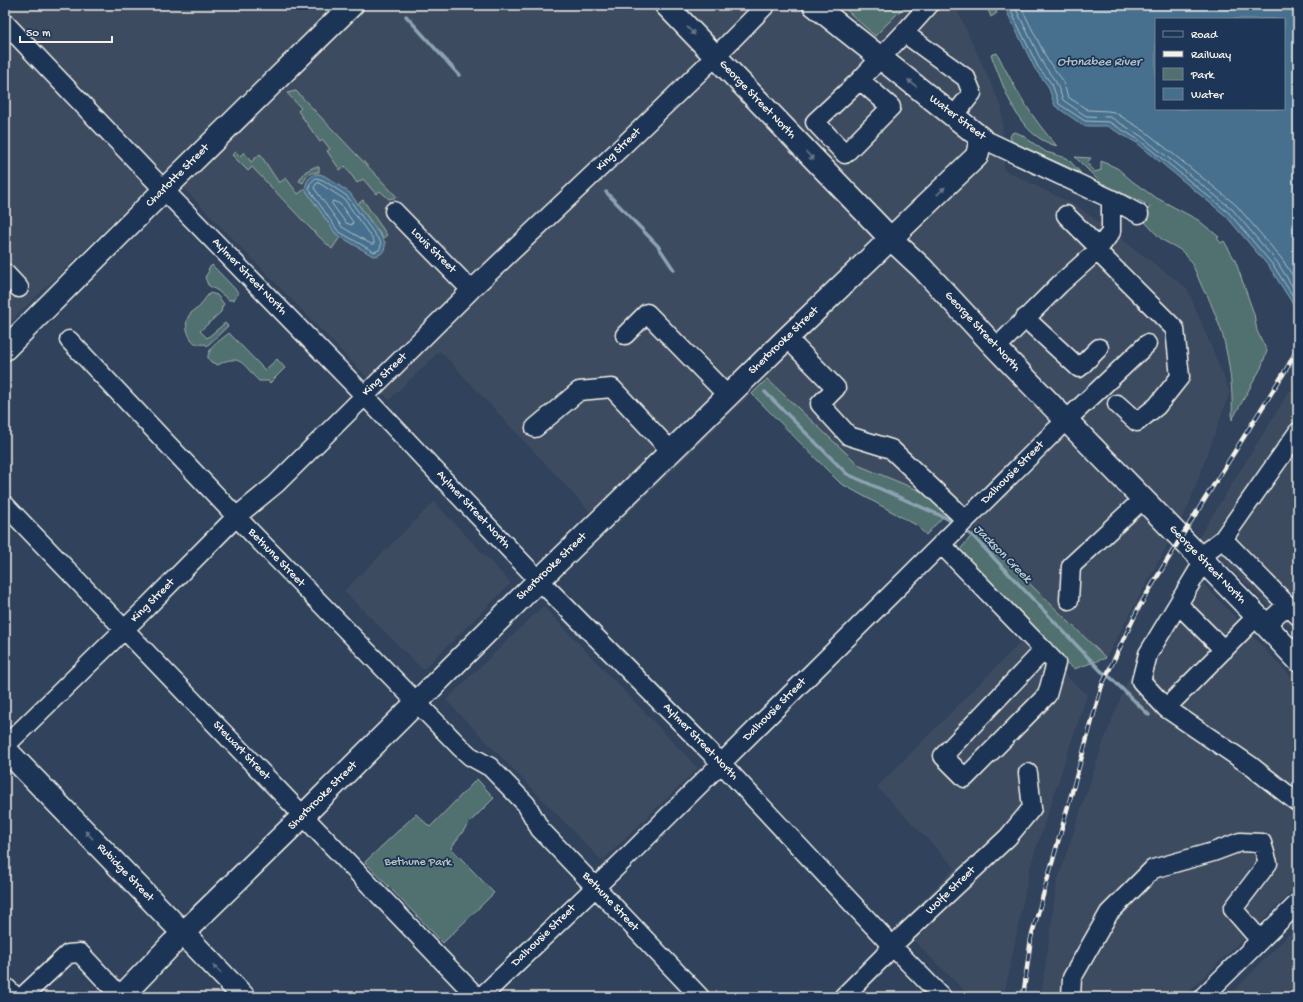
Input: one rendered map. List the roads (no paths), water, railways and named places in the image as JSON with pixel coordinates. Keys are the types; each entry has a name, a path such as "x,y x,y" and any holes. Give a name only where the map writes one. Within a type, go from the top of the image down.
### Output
{"main road":[{"name":"Charlotte Street","path":"5,349 352,5"},
{"name":"George Street North","path":"666,5 891,238 922,268 996,348 1202,559 1298,660"},
{"name":"Water Street","path":"814,5 981,138"},
{"name":"Sherbrooke Street","path":"121,997 173,943 184,934 304,815 539,580 787,338 977,156 981,138"},
{"path":"912,218 908,237 911,249 922,268"},
{"name":"Rubidge Street","path":"5,747 244,997"},
{"path":"5,989 12,997"}],"street":[{"name":"King Street","path":"5,747 237,516 276,484 364,395 716,56 766,5"},
{"path":"860,80 929,5"},
{"name":"Aylmer Street North","path":"5,23 164,190 364,395 539,580 721,763 892,946 942,997"},
{"path":"904,33 966,78 972,92 954,116"},
{"name":"Water Street","path":"981,138 1111,199 1139,214"},
{"path":"996,348 1025,318 1098,250 1111,232 1111,199"},
{"name":"Louis Street","path":"394,212 472,290"},
{"path":"1066,215 1175,329 1180,377 1157,406 1137,422 1117,404"},
{"path":"5,273 20,288"},
{"path":"625,334 646,313 728,396"},
{"path":"1025,318 1079,368 1099,348"},
{"path":"787,338 836,388 820,404 849,436 891,449 967,519"},
{"name":"Bethune Street","path":"69,340 465,752 490,767 526,804 540,829 700,997"},
{"name":"Dalhousie Street","path":"482,997 596,887 1067,420 1147,344"},
{"path":"535,428 579,391 612,388 671,451"},
{"path":"1298,432 1223,539 1202,559 1178,604 1148,654 1141,681 1166,708 1251,766 1297,802 1298,801"},
{"path":"1069,600 1071,566 1143,499"},
{"name":"Stewart Street","path":"5,505 477,997"},
{"path":"1166,708 1224,650 1261,621 1292,611 1223,539"},
{"path":"946,540 1056,663 1047,695 965,778 943,756 1044,650"},
{"path":"1178,604 1224,650"},
{"name":"Wolfe Street","path":"843,997 892,946 1008,837 1032,808 1028,773"},
{"path":"1071,997 1072,978 1109,913 1153,869 1213,852 1240,842 1262,843 1268,863 1233,909 1260,940"},
{"path":"1203,997 1298,902"},
{"path":"22,997 68,954 80,953 121,997"}],"water":[{"name":"Otonabee River","path":"1004,5 1298,5 1298,312 1270,268 1226,216 1137,143 1107,126 1084,126 1055,106 1048,86 1035,69"},
{"path":"315,174 325,176 350,193 385,242 385,248 381,254 373,256 336,234 305,189 308,180"}],"waterway":[{"name":"Jackson Creek","path":"406,16 459,75"},
{"name":"Jackson Creek","path":"606,192 658,246 674,270"},
{"name":"Jackson Creek","path":"765,392 847,474 946,518 955,524"},
{"name":"Jackson Creek","path":"963,530 973,536 1101,671 1111,678 1149,715"}],"railway":[{"path":"1023,997 1031,938 1102,685 1139,607 1287,368 1298,347"}],"park label":[{"name":"Bethune Park","path":"418,863"}]}
